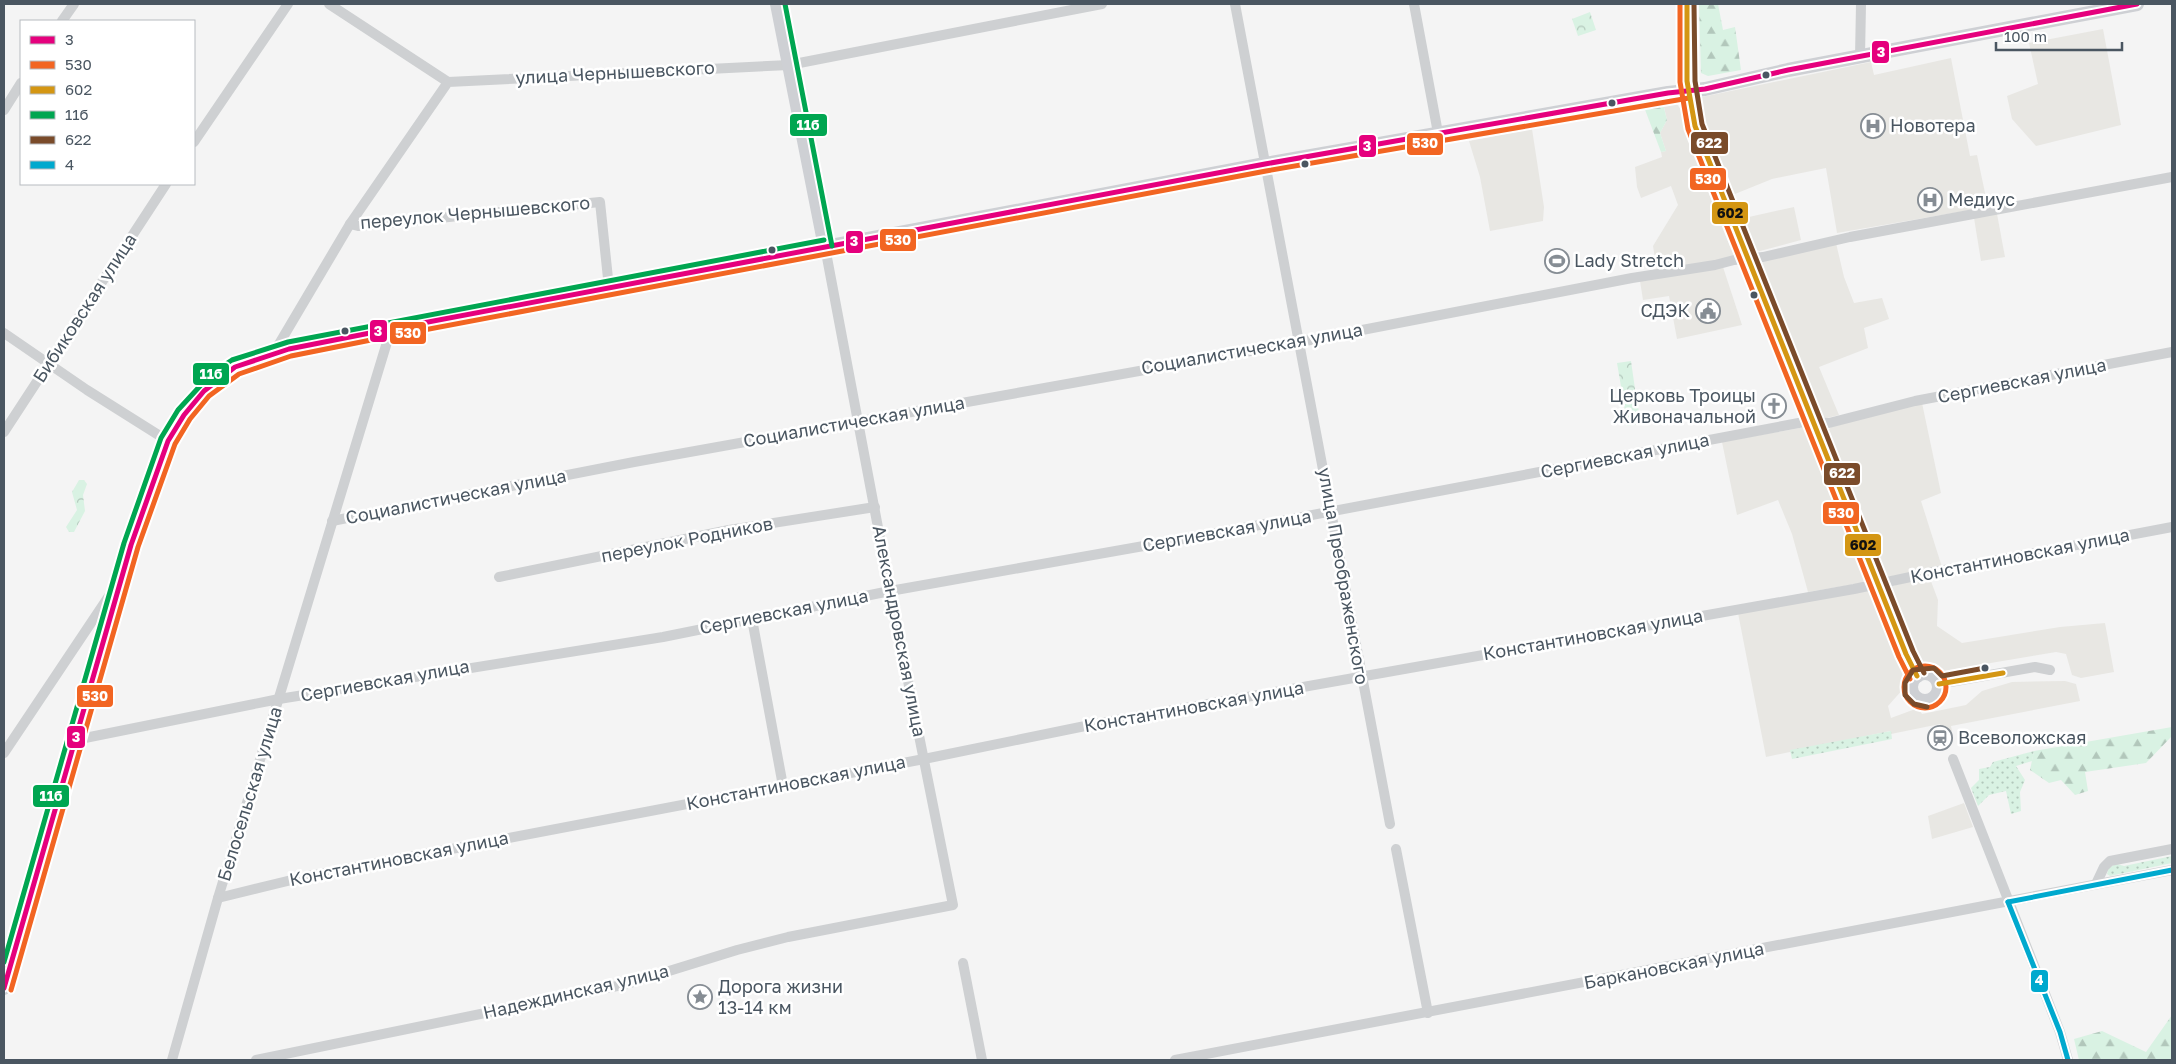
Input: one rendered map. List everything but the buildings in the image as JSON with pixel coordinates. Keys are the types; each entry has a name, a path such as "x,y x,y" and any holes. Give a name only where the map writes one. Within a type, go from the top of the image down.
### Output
{"street":[{"path":"63,20 74,4"},
{"path":"195,141 288,4"},
{"path":"270,354 279,344 350,224 448,82 329,4"},
{"name":"Александровская улица","path":"777,4 826,247 890,591 953,905"},
{"name":"улица Чернышевского","path":"448,82 789,65 1102,4"},
{"name":"улица Преображенского","path":"1235,4 1390,824"},
{"path":"1414,4 1438,133"},
{"path":"1687,4 1688,91 1690,110 1695,126 1878,584 1917,676"},
{"path":"1860,57 1861,4"},
{"path":"4,988 131,545 168,441 184,415 204,391 234,368 270,354 391,329 1265,164 1688,91 2137,4"},
{"path":"4,110 20,85"},
{"name":"Социалистическая улица","path":"332,521 634,462 1300,342 1748,258 1762,257 1850,237 2172,178"},
{"name":"Бибиковская улица","path":"4,432 165,185"},
{"name":"переулок Чернышевского","path":"350,224 358,226 600,202 609,288"},
{"name":"Белосельская улица","path":"172,1060 218,898 391,329"},
{"path":"4,333 49,365 168,441"},
{"name":"Сергиевская улица","path":"75,740 279,699 663,637 890,591 1332,512 1794,424 1829,423 1915,401 2172,352"},
{"name":"переулок Родников","path":"499,577 729,530 875,507"},
{"name":"Константиновская улица","path":"218,898 304,876 924,759 1096,724 1878,584 2172,527"},
{"path":"4,753 123,575"},
{"path":"752,619 783,786"},
{"path":"1939,684 2035,667 2050,670"},
{"path":"1932,675 1939,684 1935,695 1928,700 1920,700 1913,696 1912,682 1917,676 1932,675"},
{"path":"1953,758 2060,1032 2068,1060"},
{"path":"1396,849 1428,1013"},
{"path":"2096,884 2104,867 2110,861 2172,849"},
{"name":"Баркановская улица","path":"1175,1060 2172,870"},
{"name":"Надеждинская улица","path":"256,1060 628,984 737,950 780,939 953,905"},
{"path":"964,963 982,1060"}],"shaded area":[{"path":"2103,29 2121,125 2036,146 2012,119 2007,96 2038,84 2029,43"},
{"path":"1951,58 1970,156 1977,155 1988,207 1837,233 1826,168 1772,179 1730,196 1701,124 1698,102 1702,97 1871,62 1874,75"},
{"path":"1662,99 1673,99 1682,111 1706,176 1709,194 1731,249 1736,247 1735,255 1712,262 1657,271 1653,246 1678,205 1671,186 1641,198 1637,187 1635,167 1662,157 1661,152 1666,151 1660,133 1667,120"},
{"path":"1532,129 1544,207 1543,221 1490,231 1480,177 1469,141"},
{"path":"1794,207 1801,240 1760,251 1754,250 1740,219"},
{"path":"1997,214 2005,257 1981,261 1974,218"},
{"path":"1836,243 1844,277 1854,303 1882,298 1889,319 1864,328 1868,348 1819,367 1839,415 1823,419 1819,415 1760,271 1760,265 1764,261"},
{"path":"1723,267 1742,325 1677,339 1669,296 1643,300 1640,281"},
{"path":"1922,403 1941,493 1921,501 1942,567 1887,577 1883,575 1828,431 1831,427"},
{"path":"1805,427 1809,429 1867,575 1862,583 1808,592 1792,534 1778,500 1737,515 1722,442"},
{"path":"1929,576 1938,600 1937,626 1962,643 2060,627 2105,623 2114,672 2081,678 2072,675 2066,654 2056,652 1943,671 1918,660 1889,587"},
{"path":"1871,590 1902,665 1904,688 1888,706 1891,718 1918,708 1922,714 1966,705 1982,691 2012,682 2065,681 2076,684 2080,701 1951,726 1952,731 1942,733 1940,724 1891,734 1890,731 1766,757 1738,613"},
{"path":"1964,803 1973,827 1932,839 1928,816"}],"green space":[{"path":"1699,4 1718,4 1723,30 1735,27 1741,70 1708,76 1701,73"},
{"path":"1590,12 1596,30 1578,36 1572,19"},
{"path":"1663,104 1667,120 1660,133 1666,151 1661,152 1644,107"},
{"path":"1631,361 1636,396 1623,398 1617,363"},
{"path":"1636,396 1641,424 1627,426 1623,398"},
{"path":"79,480 84,480 87,484 83,495 85,511 74,532 69,532 66,527 77,510 72,492"},
{"path":"2172,727 2172,736 2146,763 2085,772 2088,791 2075,795 2061,780 2049,783 2030,770 2034,751"},
{"path":"1891,731 1892,739 1792,759 1790,750"},
{"path":"2034,751 2032,761 2016,766 2025,780 2020,792 2021,811 2011,814 2006,791 1989,795 1978,806 1971,788 1979,780 1979,769 1990,767 1993,762"},
{"path":"2172,856 2172,863 2110,876 2107,874 2109,867 2117,864 2124,866"},
{"path":"2172,1015 2172,1060 2079,1060 2074,1039 2102,1031 2146,1052"}],"transit line":[{"name":"11б","path":"785,4 832,246"},
{"name":"530","path":"1680,4 1680,82 1688,129 1899,657 1910,679"},
{"name":"602","path":"1687,4 1687,81 1695,126 1906,654 1917,676"},
{"name":"622","path":"1694,4 1695,81 1702,124 1913,651 1924,673"},
{"name":"3","path":"4,988 131,545 168,441 184,415 204,391 235,367 289,349 370,333 1265,164 1668,93 1705,89 1788,70 2137,4"},
{"name":"530","path":"11,990 138,547 175,444 190,419 209,396 239,374 291,356 371,340 1266,171 1689,98"},
{"name":"11б","path":"4,962 124,543 161,438 178,410 212,373 232,360 288,342 824,240"},
{"name":"530","path":"1921,666 1929,666 1940,672 1946,687 1940,702 1929,708 1921,708 1910,702 1904,691 1904,683 1910,672 1921,666"},
{"name":"622","path":"1927,707 1914,704 1905,695 1905,683 1913,670 1934,668 1942,676 1985,668"},
{"name":"602","path":"1939,684 2003,673"},
{"name":"4","path":"2008,902 2172,870"},
{"name":"4","path":"2008,902 2060,1032 2068,1060"}],"place":[{"name":"Новотера","path":"1873,126"},
{"name":"Медиус","path":"1930,200"},
{"name":"Lady Stretch","path":"1557,261"},
{"name":"СДЭК","path":"1708,311"},
{"name":"Церковь Троицы Живоначальной","path":"1774,406"},
{"name":"Всеволожская","path":"1940,738"},
{"name":"Дорога жизни 13-14 км","path":"700,997"}]}
